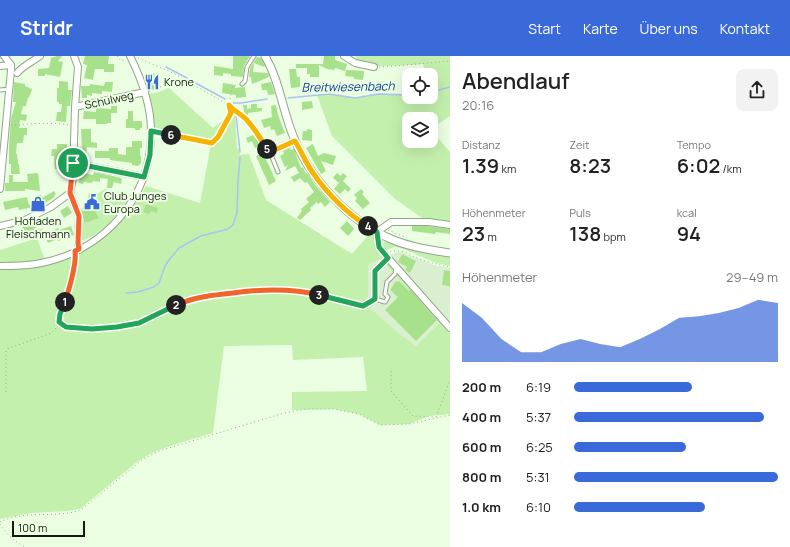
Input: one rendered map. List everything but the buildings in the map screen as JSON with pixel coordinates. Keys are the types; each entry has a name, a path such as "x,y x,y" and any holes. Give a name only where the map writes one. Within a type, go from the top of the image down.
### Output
{"street":[{"path":"0,189 11,65 4,56"},
{"path":"17,73 24,65 32,62 40,56"},
{"path":"74,56 78,67 70,193 79,216 77,250"},
{"path":"265,56 275,74 295,141 313,173 334,198 361,223 404,239 419,248 450,253"},
{"path":"344,56 355,63 374,67"},
{"path":"0,266 36,264 77,250 104,234 120,218 135,196 144,177 150,155 151,131 145,92 131,57"},
{"path":"0,66 11,65"},
{"name":"Schulweg","path":"75,107 145,92"},
{"path":"270,152 295,141"},
{"path":"73,163 144,177"},
{"path":"0,226 25,220 51,207 70,193"},
{"path":"380,230 391,222 429,222 450,225"},
{"path":"380,230 379,247 450,328"}],"lane":[{"path":"242,84 245,81 247,68 254,56"},
{"path":"0,90 10,89"},
{"path":"270,152 278,172"},
{"path":"386,256 375,271 375,299 385,302 388,297 385,294 387,282 395,274 396,268"}],"path":[{"path":"117,56 121,60 131,57 139,58 183,79 229,105 248,121 270,152"},
{"path":"374,67 450,61"},
{"name":"Schulweg","path":"145,92 183,79"},
{"path":"151,131 212,143 218,137 231,113 229,105 232,87 242,84"},
{"path":"6,124 18,126 30,124 69,125"},
{"path":"380,230 399,234 411,240"},
{"path":"6,392 7,348 51,332 56,328 69,290 77,250"},
{"path":"386,256 397,250 407,251 419,259 450,267"},
{"path":"59,322 66,327 92,329 117,327 139,323 161,312 200,297 252,290 308,293 363,306 375,299"},
{"path":"391,371 391,391 413,416 436,417"},
{"path":"436,417 450,380"},
{"path":"25,547 8,535 0,523 14,517 82,509 143,459 159,451 284,413 306,409 334,409 359,414 380,425 409,424 450,415"}],"shaded area":[{"path":"397,252 402,252 434,265 450,268 450,334 439,323 416,346 396,331 368,306 368,265"}],"green space":[{"path":"356,56 450,56 450,116 438,124 438,112 402,112 402,148 438,148 438,138 450,152 450,223 425,220 395,199 332,136 317,95 329,94 355,98 378,94 402,95 402,104 438,104 438,68 424,68 423,64 389,66 355,65"},
{"path":"169,88 213,128 222,121 225,122 213,142 153,131 148,94"},
{"path":"231,114 235,114 237,148 239,149 240,155 249,154 266,200 352,254 371,232 375,236 374,245 411,287 409,291 381,259 368,265 368,303 363,305 305,292 262,289 198,296 156,313 140,322 125,326 74,328 67,327 60,321 59,324 66,327 88,330 125,328 143,323 169,309 192,300 218,295 254,291 301,293 364,307 368,306 396,331 416,346 439,323 450,334 450,414 429,416 409,424 380,425 359,414 334,409 292,410 292,392 367,391 363,357 293,360 292,345 224,346 213,433 159,450 148,455 137,462 80,509 32,513 0,519 0,268 33,267 104,236 126,216 146,186 200,203 211,144 213,144 219,137"},
{"path":"105,189 130,196 103,229 81,241 81,221 88,222 99,218 95,211 97,194"},
{"path":"37,238 45,260 0,264 0,250"},
{"path":"385,241 392,241 450,256 450,266 436,263 404,249 395,247 386,250 382,247 382,244"}],"waterway":[{"path":"166,67 187,78"},
{"path":"190,80 225,99"},
{"name":"Breitwiesenbach","path":"438,90 450,87"},
{"name":"Breitwiesenbach","path":"288,98 329,94 355,98 378,94 402,95"},
{"path":"233,103 267,99"},
{"path":"236,115 240,152"},
{"path":"126,293 138,292 154,287 159,283 165,266 179,248 201,236 228,229 233,225 237,213 240,157"}],"place":[{"name":"Krone","path":"152,82"},
{"name":"Club Junges Europa","path":"92,202"},
{"name":"Hofladen Fleischmann","path":"38,204"}],"route":[{"path":"229,105 248,121 270,152 295,141 313,173 334,198 361,223 377,232 379,247 388,258 375,271 375,299 363,306 315,294 294,291 246,291 200,297 161,312 139,323 92,329 63,326 59,322 59,318 69,290 75,251 79,249 78,243 80,222 72,195 70,193 73,178 73,163 144,177 150,155 151,131 212,143 218,137 231,113 229,105"}]}
